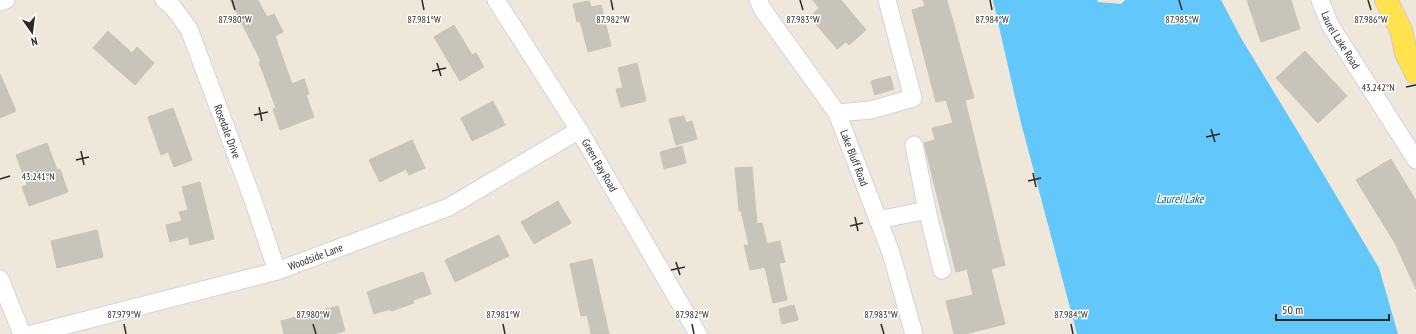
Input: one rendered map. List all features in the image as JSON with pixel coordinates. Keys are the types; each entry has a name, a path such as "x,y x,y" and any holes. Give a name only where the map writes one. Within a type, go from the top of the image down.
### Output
{"main road":[{"path":"1386,0 1409,36 1406,53 1416,73"}],"street":[{"path":"0,2 6,0"},
{"name":"Rosedale Drive","path":"164,0 172,6 189,29 253,200 277,271"},
{"name":"Green Bay Road","path":"496,0 579,130 698,334"},
{"name":"Lake Bluff Road","path":"758,0 762,10 837,113 891,253 914,334"},
{"path":"837,113 871,110 913,98 887,0"},
{"name":"Laurel Lake Road","path":"1320,0 1330,25 1416,160"},
{"name":"Woodside Lane","path":"32,334 277,271 449,207 579,130"},
{"path":"914,145 927,210 942,270"},
{"path":"878,220 927,210"},
{"path":"0,278 22,334"}],"water":[{"name":"Laurel Lake","path":"993,0 1097,0 1098,2 1121,4 1125,0 1221,0 1241,38 1379,268 1398,334 1077,334 1020,119"}],"building":[{"path":"230,0 258,0 267,17 274,14 283,32 275,36 292,84 304,79 309,94 306,95 314,117 280,130 273,109 276,108 259,62 261,61"},
{"path":"813,0 841,0 866,30 849,45 846,42 837,49 810,17 819,8"},
{"path":"923,0 947,0 974,98 965,100 1005,265 991,269 1005,324 965,334 954,334 946,301 973,295 967,269 956,272 924,143 935,140 932,128 953,123 946,100 936,102 912,10 925,6"},
{"path":"1247,0 1291,0 1300,29 1261,42"},
{"path":"589,1 591,7 601,5 611,46 588,52 580,21 577,22 573,4"},
{"path":"454,25 472,55 476,53 484,67 460,81 434,37"},
{"path":"108,31 132,53 137,47 154,63 135,85 93,48"},
{"path":"1305,51 1347,96 1318,123 1276,78"},
{"path":"637,63 646,101 621,107 616,89 623,88 618,68"},
{"path":"0,74 16,111 0,118"},
{"path":"890,76 894,89 875,95 871,81"},
{"path":"493,101 505,125 472,141 461,118"},
{"path":"173,108 192,160 174,167 168,152 161,155 148,117"},
{"path":"684,116 686,123 692,121 697,139 676,145 669,119"},
{"path":"412,140 425,168 409,175 406,169 380,182 369,160"},
{"path":"47,143 57,170 60,169 68,192 29,206 22,187 27,185 16,155"},
{"path":"682,146 686,163 664,169 660,152"},
{"path":"1391,159 1416,201 1416,289 1395,243 1356,180"},
{"path":"752,167 757,224 762,223 767,244 780,241 785,262 779,263 787,300 773,303 765,267 750,270 744,245 749,245 741,211 739,211 735,168"},
{"path":"200,182 214,239 190,245 188,237 170,242 166,225 182,221 179,212 188,210 182,187"},
{"path":"558,201 571,223 534,244 521,222"},
{"path":"97,230 103,257 57,268 51,241"},
{"path":"499,235 509,256 455,282 445,260"},
{"path":"592,259 609,334 591,334 587,315 581,316 570,264"},
{"path":"423,272 431,294 413,300 414,303 391,311 390,309 374,314 367,292"},
{"path":"794,305 798,320 782,324 779,309"},
{"path":"338,306 345,331 333,334 284,334 281,321"}]}
